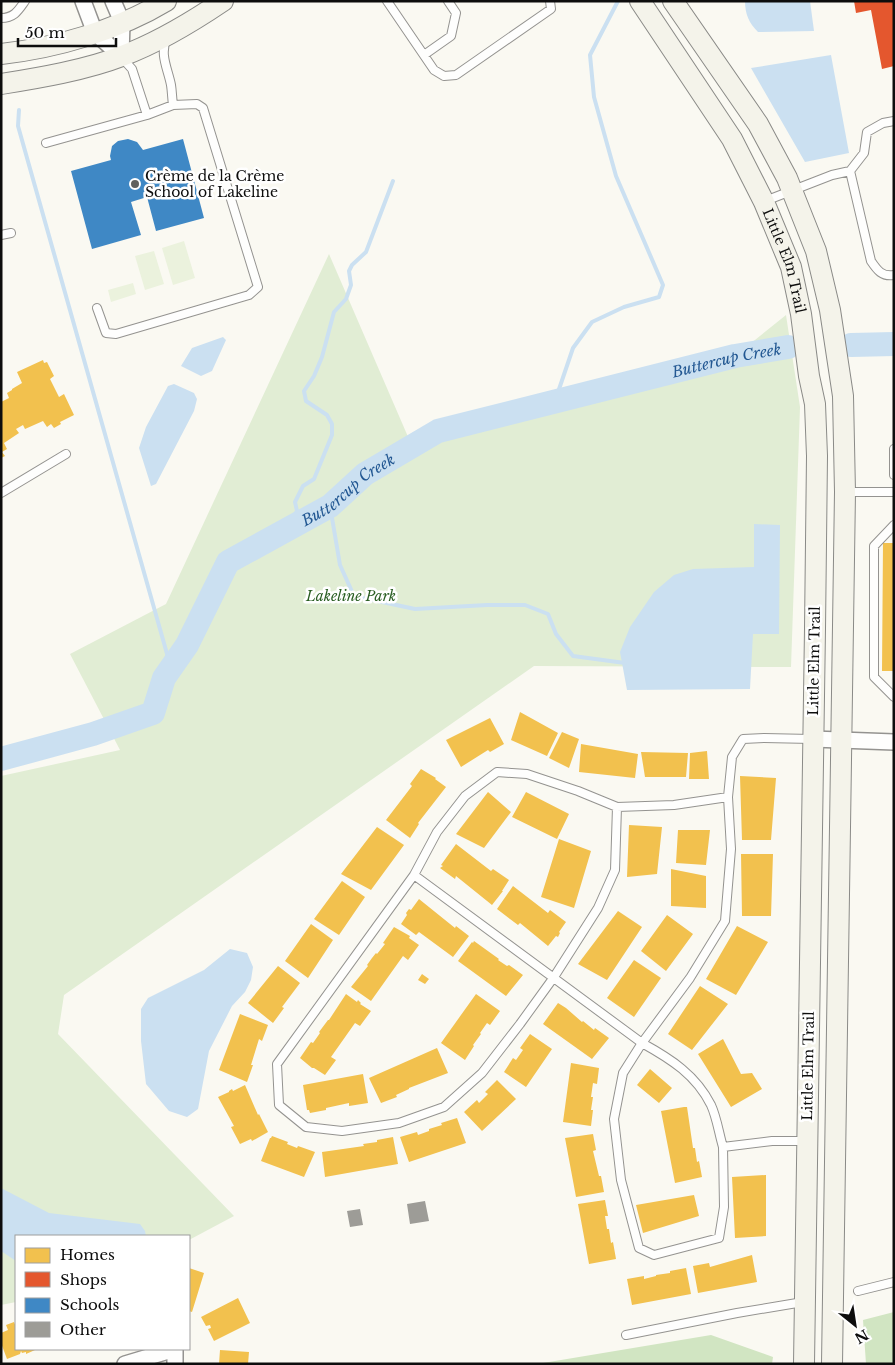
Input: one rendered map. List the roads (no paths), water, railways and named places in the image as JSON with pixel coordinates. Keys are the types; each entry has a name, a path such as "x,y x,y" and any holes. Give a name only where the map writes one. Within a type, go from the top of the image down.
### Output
{"street":[{"path":"83,1 95,33 121,56"},
{"path":"113,1 122,22 121,56"},
{"path":"1,54 58,44 95,33 166,1"},
{"path":"1,84 73,70 121,56 178,29 223,1"},
{"name":"Little Elm Trail","path":"640,1 732,139 764,202 790,267 801,314 809,376 815,404 817,466 804,1364"},
{"name":"Little Elm Trail","path":"673,1 758,124 792,191 816,252 830,310 843,396 845,492 832,1364"},
{"path":"813,739 894,742"},
{"path":"124,1364 172,1350"},
{"path":"175,1350 175,1364"}],"lane":[{"path":"1,18 8,18 17,13 25,1"},
{"path":"387,1 434,70 444,76 456,75 551,9 550,1"},
{"path":"424,55 451,36 456,13 448,1"},
{"path":"173,105 171,84 164,62 164,44 178,29"},
{"path":"121,56 132,70 147,115"},
{"path":"46,142 147,115 173,105 197,104 203,108 258,287 249,295 116,334 106,333 97,308"},
{"path":"764,202 832,175 850,171 864,153 866,132 883,123 894,121"},
{"path":"850,171 871,261 879,273 889,276 894,275"},
{"path":"1,235 11,233"},
{"path":"894,449 894,474"},
{"path":"1,493 66,454"},
{"path":"845,492 894,492"},
{"path":"894,525 874,546 874,677 894,697"},
{"path":"414,875 642,1044 657,1051 690,1074 711,1106 723,1147 724,1207 719,1238 654,1255 639,1248 621,1180 614,1119 624,1073 642,1044 690,978 725,921 731,849 728,796 732,757 743,739 813,739"},
{"path":"617,807 615,870 598,908 554,978 520,1024 482,1073 444,1107 399,1124 342,1131 306,1127 280,1105 277,1064 414,875 437,832 465,796 497,772 527,774 578,791 617,807 674,805 728,796"},
{"path":"723,1147 772,1141 807,1141"},
{"path":"858,1291 894,1282"},
{"path":"626,1336 737,1313 805,1302"}],"water":[{"path":"745,1 810,1 814,31 758,32 748,18"},
{"path":"831,55 849,153 805,162 751,68"},
{"path":"223,337 226,340 212,371 201,376 181,366 192,348"},
{"path":"174,384 194,393 197,399 194,411 156,484 151,486 139,448 146,427 168,386"},
{"path":"754,524 780,525 779,634 753,634 750,689 627,690 620,652 630,627 654,592 674,575 693,569 754,567"},
{"path":"230,949 247,953 253,967 251,980 245,992 232,1006 209,1051 198,1109 187,1117 169,1111 146,1084 141,1041 141,1009 148,998 204,970"},
{"path":"1,1188 49,1213 140,1224 146,1235 15,1235 15,1260 1,1251"}],"waterway":[{"path":"555,401 573,348 592,322 624,307 659,297 663,285 616,176 594,97 590,55 618,1"},
{"path":"19,110 18,126 171,668"},
{"path":"285,531 297,511 295,502 303,486 314,479 332,435 332,424 327,415 306,401 304,391 314,376 322,357 334,312 346,299 351,285 349,271 352,265 366,252 393,181"},
{"name":"Buttercup Creek","path":"851,345 894,344"},
{"name":"Buttercup Creek","path":"1,759 93,734 153,713 164,678 187,645 228,562 330,506 365,474 438,431 735,356 788,347"},
{"path":"330,506 340,565 354,596 415,609 525,605 548,614 556,634 573,656 625,663"}],"place":[{"name":"Crème de la Crème School of Lakeline","path":"135,184"}],"park label":[{"name":"Lakeline Park","path":"351,596"}]}
